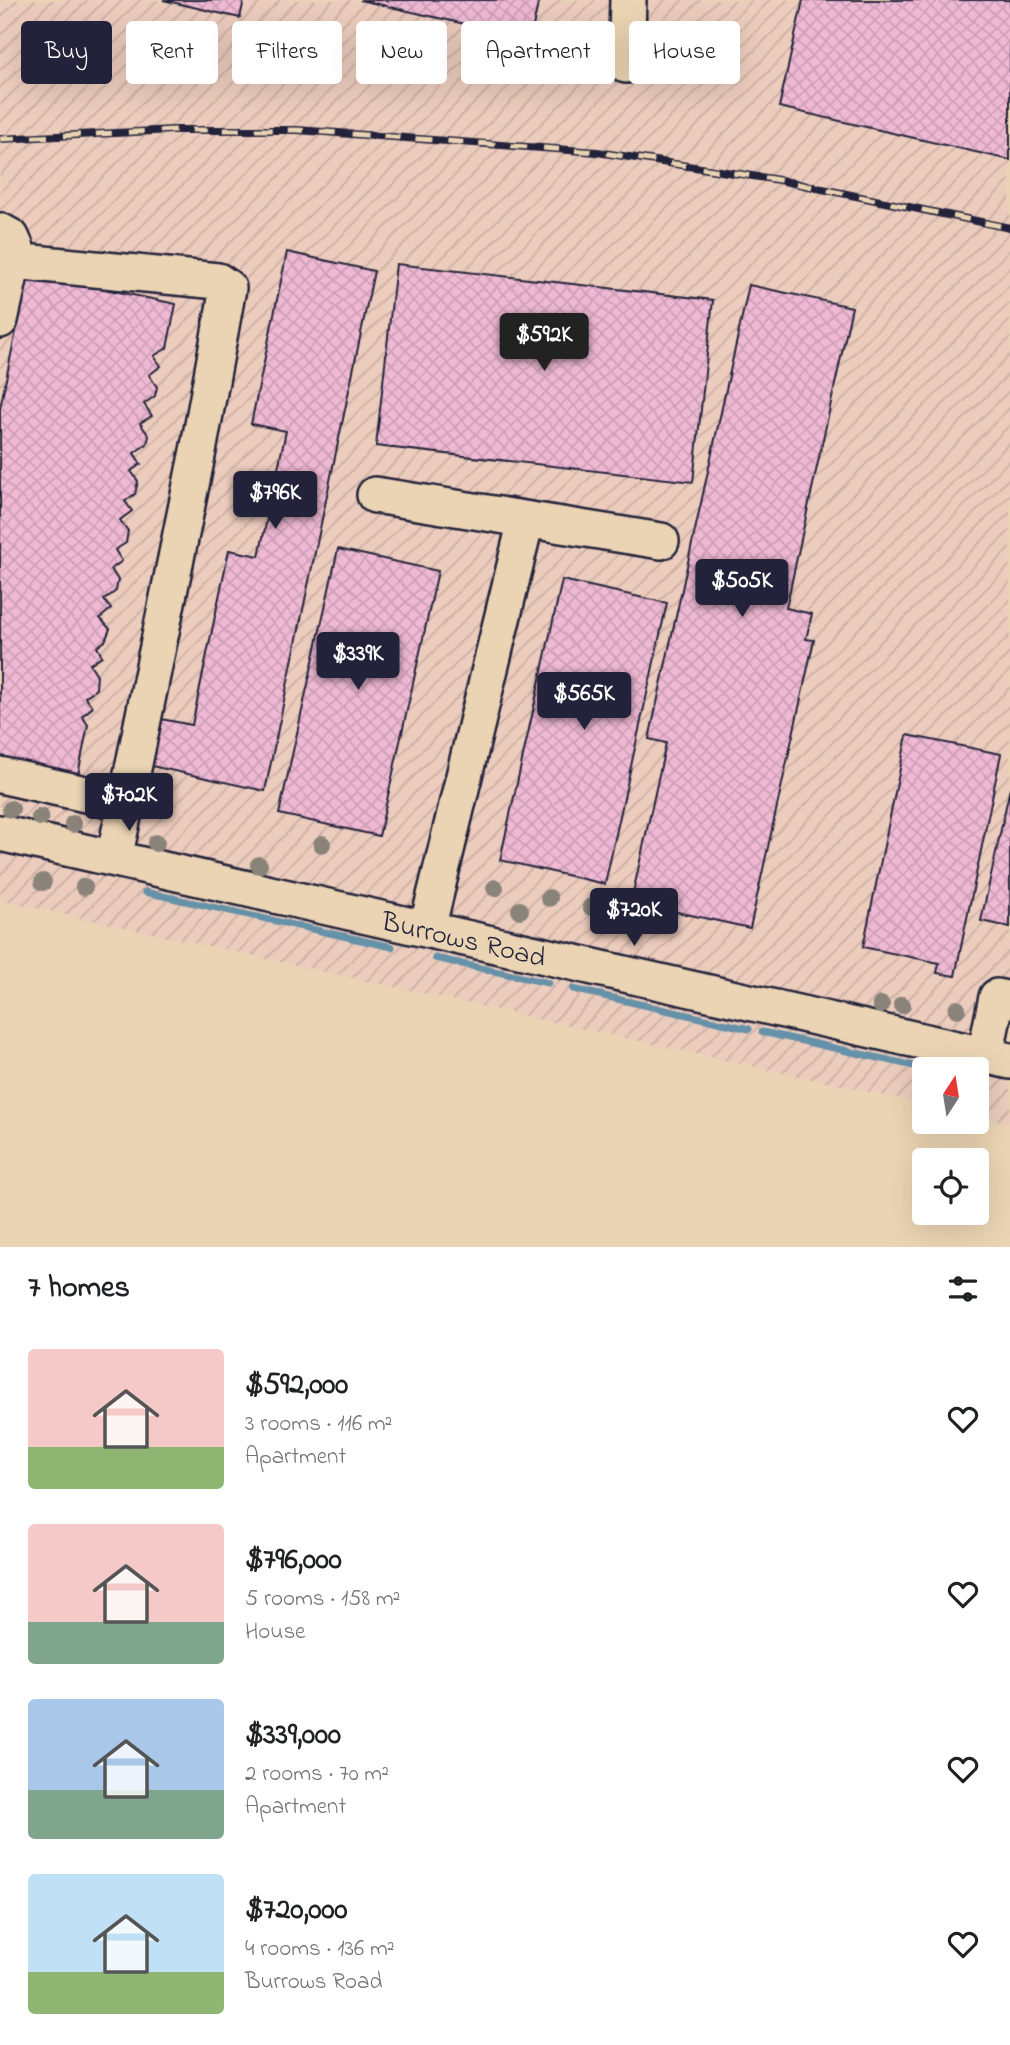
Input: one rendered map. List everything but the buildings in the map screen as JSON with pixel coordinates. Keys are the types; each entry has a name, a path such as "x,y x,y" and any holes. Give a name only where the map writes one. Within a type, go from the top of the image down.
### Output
{"street":[{"path":"626,65 628,0"},
{"path":"0,320 7,246 218,281 228,288 197,454 114,859"},
{"path":"375,495 661,541"},
{"path":"427,929 526,520"},
{"path":"0,775 126,803"},
{"name":"Burrows Road","path":"0,833 998,1059"},
{"path":"998,1059 997,998 1010,1000"}],"shaded area":[{"path":"0,0 1010,0 1010,1123 989,1118 989,1057 912,1057 912,1101 0,900"}],"waterway":[{"path":"145,892 392,947"},
{"path":"435,958 548,983"},
{"path":"573,989 749,1029"},
{"path":"762,1032 912,1065"}],"railway":[{"path":"0,139 173,130 297,130 597,152 779,180 1010,228"}]}
